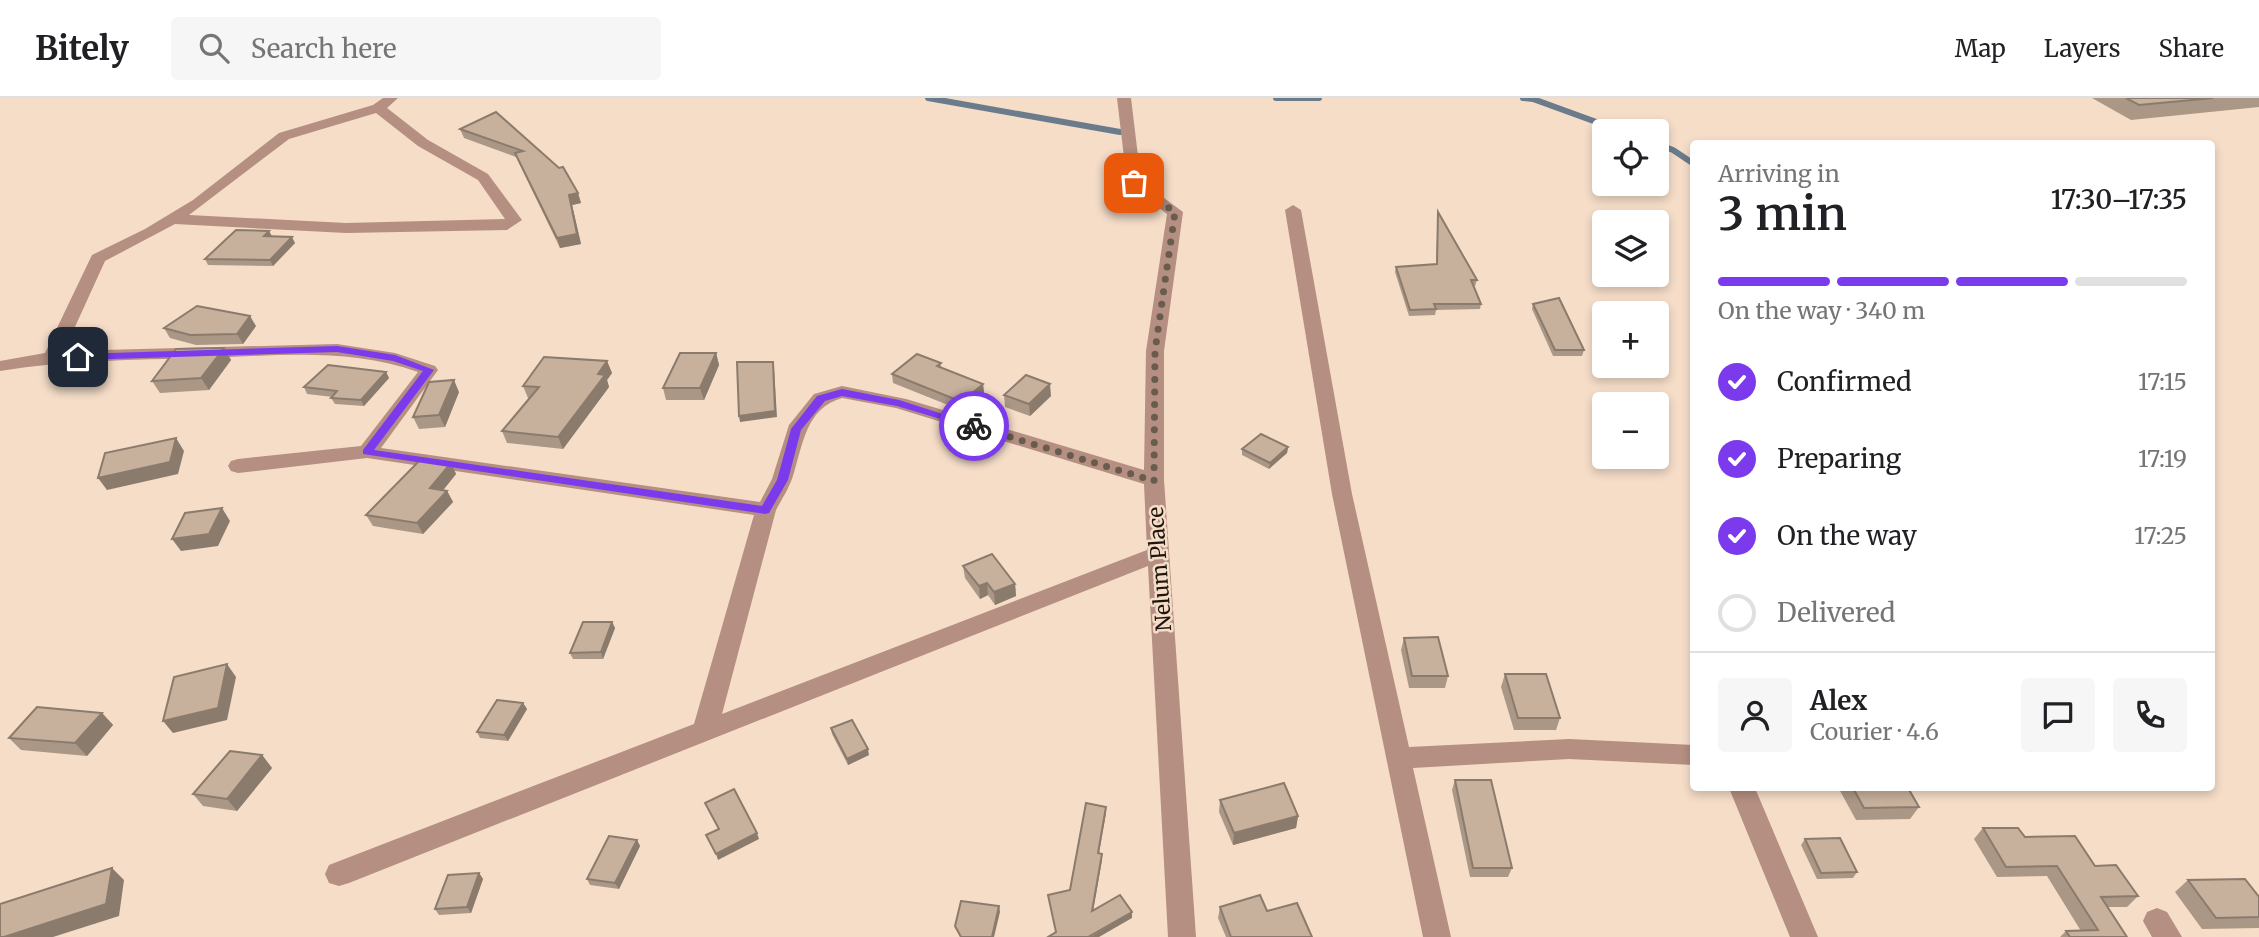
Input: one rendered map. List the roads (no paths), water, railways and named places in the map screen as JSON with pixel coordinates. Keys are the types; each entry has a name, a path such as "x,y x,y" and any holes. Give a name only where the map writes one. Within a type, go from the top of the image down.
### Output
{"street":[{"path":"52,358 98,258 198,203 260,152 284,136 378,108 391,98"},
{"name":"Nelum Place","path":"1124,98 1134,183 1175,212 1155,351 1154,481 1182,937"},
{"path":"173,219 346,228 508,225 514,220 482,177 423,143 378,108"},
{"path":"1293,211 1342,494 1437,937"},
{"path":"0,366 52,358 337,349 395,358 429,370 367,452"},
{"path":"705,731 765,510 782,480 796,429 821,398 842,392 899,403 1154,481"},
{"path":"237,466 367,452 765,510"},
{"path":"339,874 1160,553"},
{"path":"1400,758 1569,749 1690,755"},
{"path":"1743,791 1804,937"}],"waterway":[{"path":"928,98 1120,132"},
{"path":"1276,98 1319,98"},
{"path":"1523,98 1533,99 1592,120"},
{"path":"1669,148 1690,161"}]}
